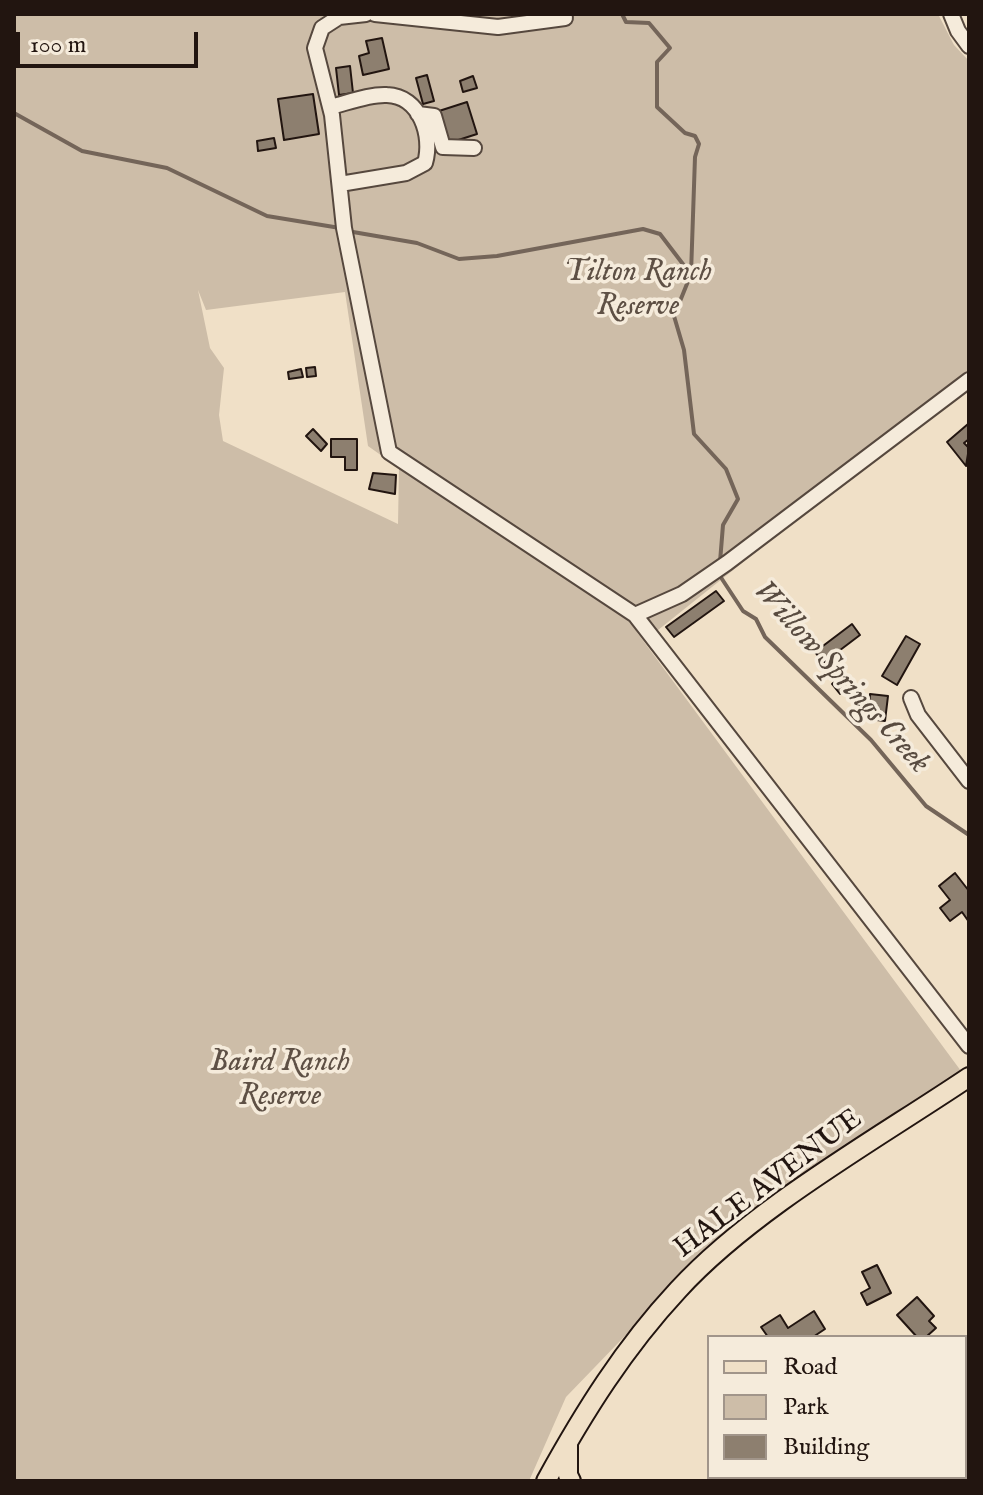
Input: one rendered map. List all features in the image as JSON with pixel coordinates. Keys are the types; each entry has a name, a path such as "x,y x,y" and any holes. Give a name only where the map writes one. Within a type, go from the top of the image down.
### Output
{"main road":[{"name":"HALE AVENUE","path":"546,1481 628,1349 679,1288 720,1251 790,1198 969,1077"},
{"path":"568,1442 568,1475 571,1481"}],"street":[{"path":"366,14 339,17 322,28 315,48 330,107 344,228 389,452 635,615 969,1046"},
{"path":"375,14 498,27 565,18"},
{"path":"951,14 969,46"},
{"path":"330,107 387,95 408,100 418,114 429,149 425,163 406,173 340,184"},
{"path":"418,114 434,116 443,147 474,148"},
{"path":"635,615 682,594 727,563 969,380"},
{"path":"911,698 918,715 969,781"}],"green space":[{"path":"14,14 938,14 954,45 969,61 969,382 648,638 636,631 961,1071 734,1223 566,1397 529,1481 14,1481","holes":["198,290 206,310 345,292 368,446 399,468 398,524 223,441 219,415 224,368 210,348"]},
{"path":"967,1446 969,1481 898,1481 967,1479"}],"building":[{"path":"382,38 389,69 363,75 359,56 369,53 366,41"},
{"path":"350,66 353,93 339,95 336,68"},
{"path":"427,75 434,101 423,104 416,78"},
{"path":"473,76 477,88 463,92 460,81"},
{"path":"313,94 319,134 284,140 278,99"},
{"path":"467,102 477,134 449,143 439,111"},
{"path":"274,138 276,148 258,151 257,141"},
{"path":"315,367 316,376 307,377 306,368"},
{"path":"301,369 303,377 289,379 288,372"},
{"path":"968,424 969,439 964,443 969,448 966,466 947,442"},
{"path":"313,429 327,444 321,451 306,436"},
{"path":"331,439 357,439 357,470 345,470 345,457 331,457"},
{"path":"373,473 396,475 395,494 369,489"},
{"path":"716,591 724,601 674,637 666,627"},
{"path":"852,624 860,635 823,663 815,652"},
{"path":"906,636 920,644 897,685 882,676"},
{"path":"841,676 849,687 840,694 832,684"},
{"path":"870,694 888,696 885,721 868,719"},
{"path":"955,873 969,891 969,922 962,912 950,921 940,908 950,900 939,886"},
{"path":"877,1265 891,1293 867,1305 861,1293 870,1288 862,1272"},
{"path":"917,1297 934,1316 929,1321 936,1328 928,1335 915,1335 897,1315"},
{"path":"814,1311 825,1329 816,1335 767,1335 761,1327 780,1315 788,1328"}],"waterway":[{"name":"Willow Springs Creek","path":"622,14 626,22 649,23 670,48 657,62 657,107 685,133 695,136 699,144 695,157 691,274 674,316 684,350 694,434 726,469 738,499 723,525 720,562"},
{"path":"14,113 82,151 167,168 267,216 340,228"},
{"path":"353,232 417,243 459,259 497,256 643,229 660,234 689,272"},
{"name":"Willow Springs Creek","path":"720,576 743,611 756,619 765,637 871,740 926,806 969,835"}],"park label":[{"name":"Tilton Ranch Reserve","path":"638,291"},
{"name":"Baird Ranch Reserve","path":"280,1081"}]}
